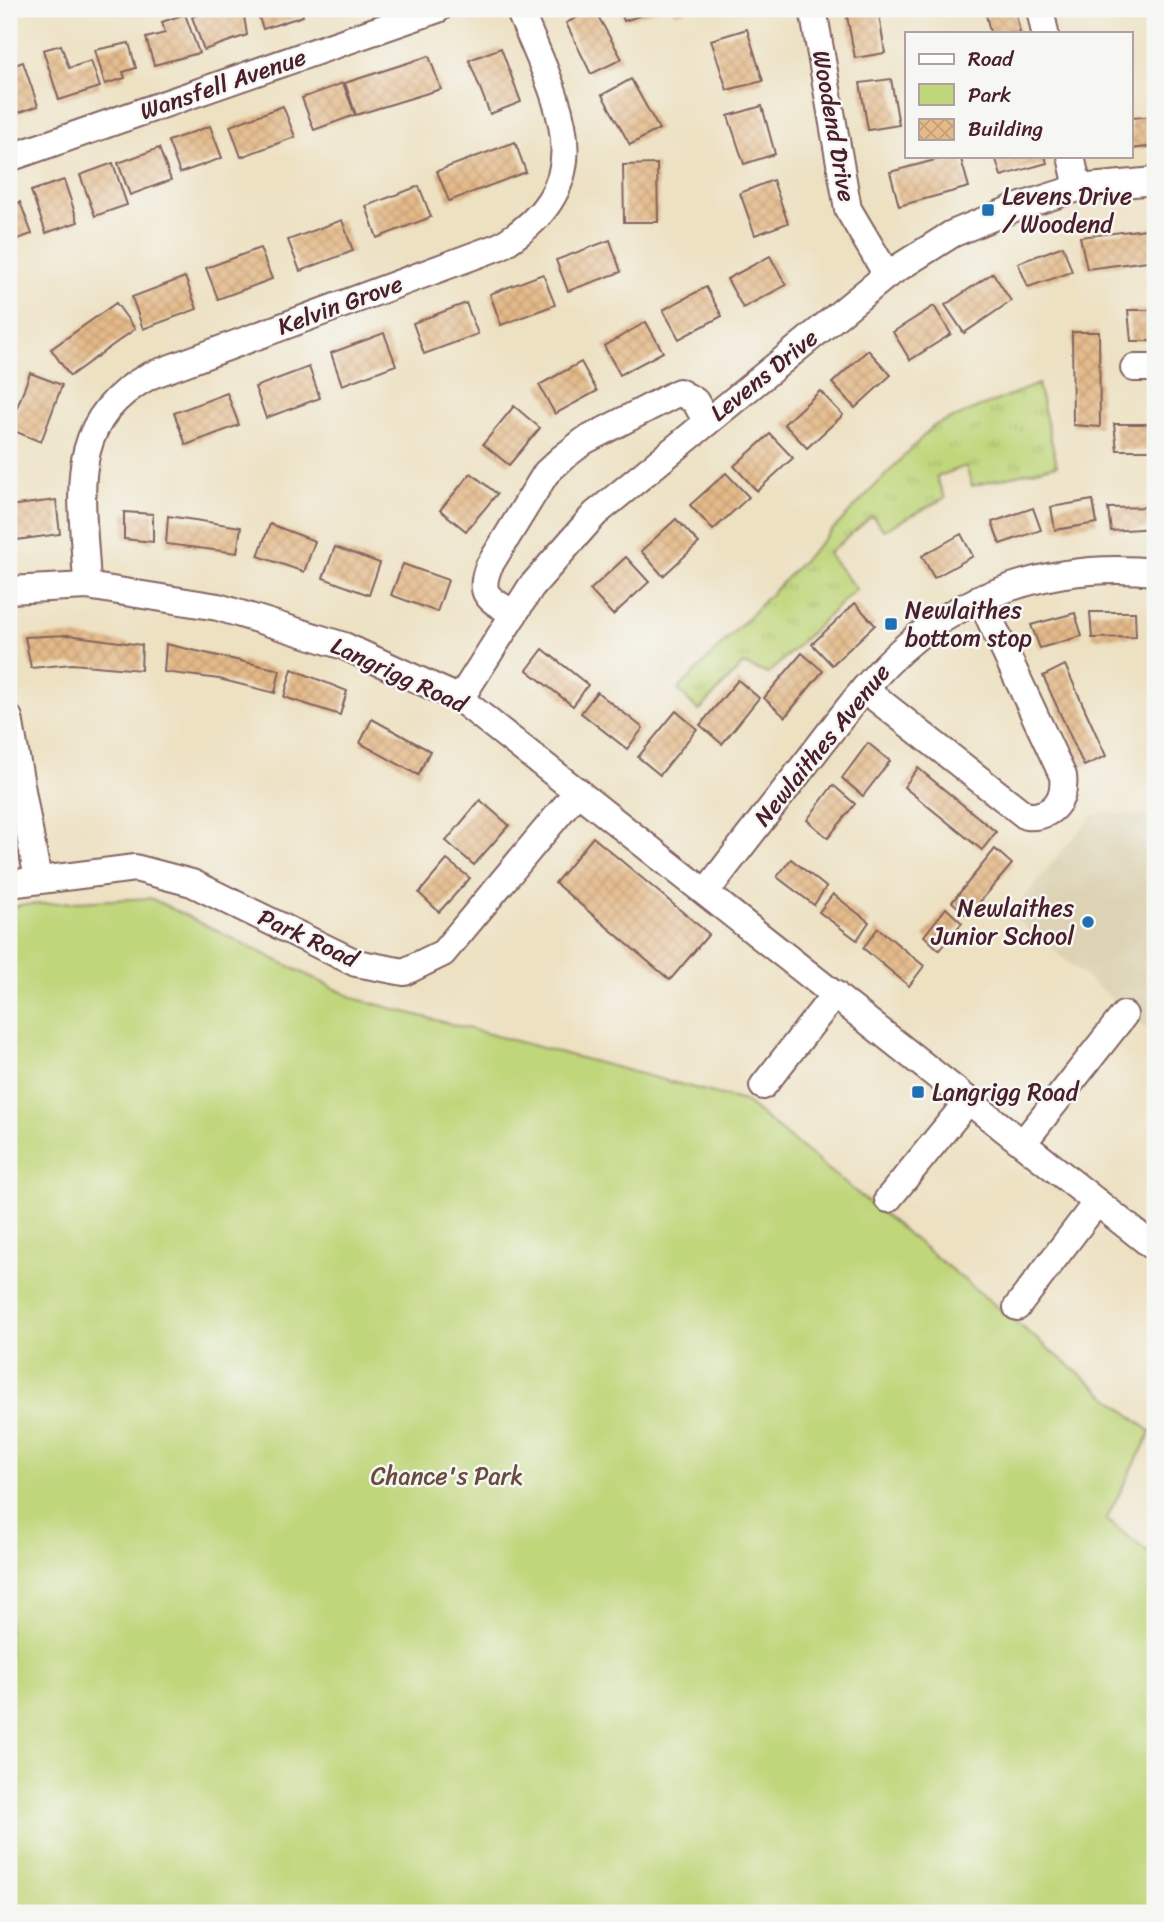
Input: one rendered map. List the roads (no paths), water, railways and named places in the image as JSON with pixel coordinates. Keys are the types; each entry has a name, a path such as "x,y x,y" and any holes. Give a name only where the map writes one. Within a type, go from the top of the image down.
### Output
{"street":[{"name":"Wansfell Avenue","path":"9,158 438,9"},
{"name":"Kelvin Grove","path":"87,586 84,458 96,422 122,393 149,376 500,246 536,221 548,205 564,168 563,124 519,9"},
{"name":"Woodend Drive","path":"813,9 848,209 887,275"},
{"path":"1040,9 1045,32"},
{"path":"1071,158 1078,188"},
{"name":"Levens Drive","path":"460,699 531,587 595,514 887,275 952,233 1078,188 1155,181"},
{"path":"514,614 492,599 484,591 482,582 546,473 584,441 679,392 695,401 707,422"},
{"name":"Newlaithes Avenue","path":"706,892 864,689 915,638 980,597 1019,584 1081,571 1122,568 1155,572"},
{"name":"Langrigg Road","path":"9,590 87,586 218,607 344,646 460,699 1155,1248"},
{"path":"864,689 1026,816 1038,817 1056,806 1062,798 1063,776 980,597"},
{"path":"9,718 38,880"},
{"name":"Park Road","path":"9,884 135,868 192,883 356,963 404,972 443,953 578,792"},
{"path":"763,1086 835,994"},
{"path":"1023,1143 1124,1015"},
{"path":"888,1199 969,1100"},
{"path":"1017,1307 1097,1202"}],"place":[{"name":"Levens Drive / Woodend","path":"988,210"},
{"name":"Newlaithes bottom stop","path":"891,624"},
{"name":"Newlaithes Junior School","path":"1088,922"},
{"name":"Langrigg Road","path":"918,1092"}],"park label":[{"name":"Chance's Park","path":"447,1476"}]}
